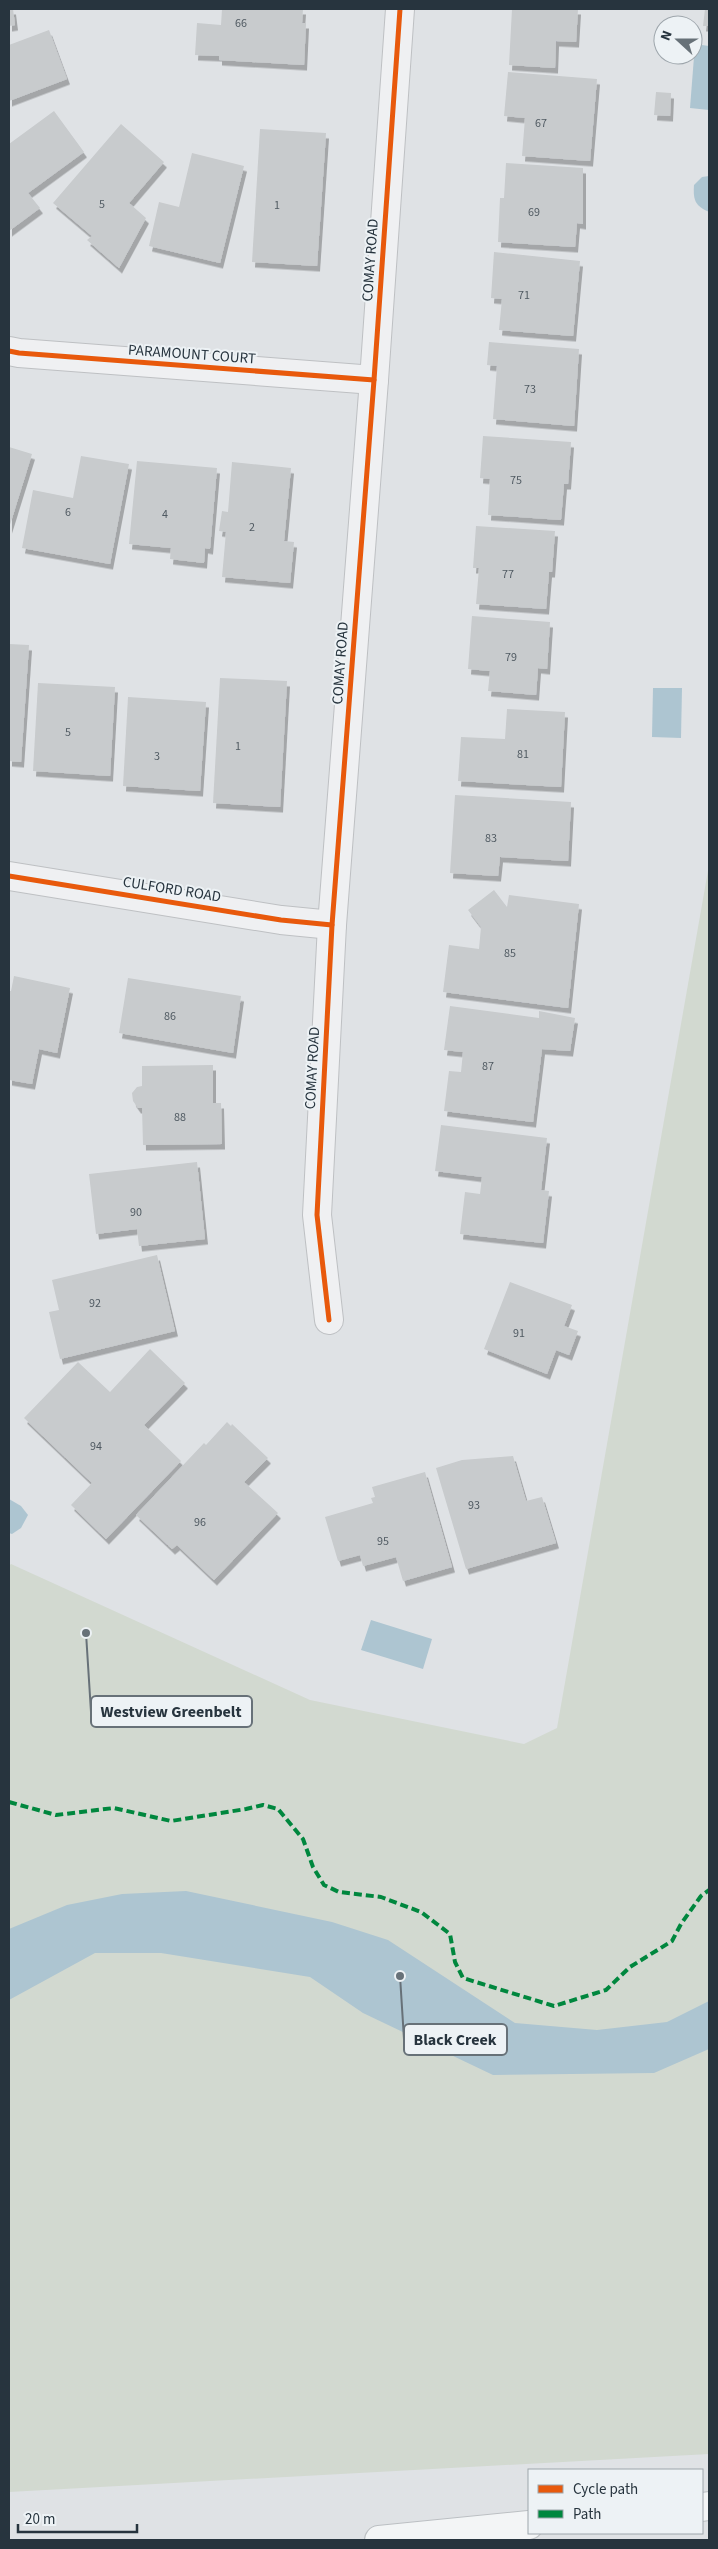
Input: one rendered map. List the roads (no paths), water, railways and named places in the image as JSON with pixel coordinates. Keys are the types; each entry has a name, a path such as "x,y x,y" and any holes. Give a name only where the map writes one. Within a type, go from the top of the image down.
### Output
{"main road":[{"path":"379,2540 528,2525"}],"street":[{"name":"COMAY ROAD","path":"329,1320 317,1215 332,925 374,380 400,9"},
{"name":"PARAMOUNT COURT","path":"9,350 19,353 374,380"},
{"name":"CULFORD ROAD","path":"9,876 281,920 332,925"}],"water":[{"path":"703,45 709,46 709,110 690,108 693,65 703,65"},
{"path":"709,176 709,212 696,202 694,185 702,177"},
{"path":"653,688 682,688 681,738 652,737"},
{"path":"9,1499 21,1506 28,1515 21,1528 12,1534 9,1533"},
{"path":"371,1620 432,1639 423,1669 361,1650"},
{"path":"186,1891 332,1922 388,1940 515,2023 597,2030 667,2022 709,2001 709,2049 654,2073 493,2075 363,2013 310,1977 161,1953 95,1953 9,2000 9,1929 67,1905 122,1894"}],"place":[{"name":"Westview Greenbelt","path":"86,1633"},
{"name":"Black Creek","path":"400,1976"}]}
